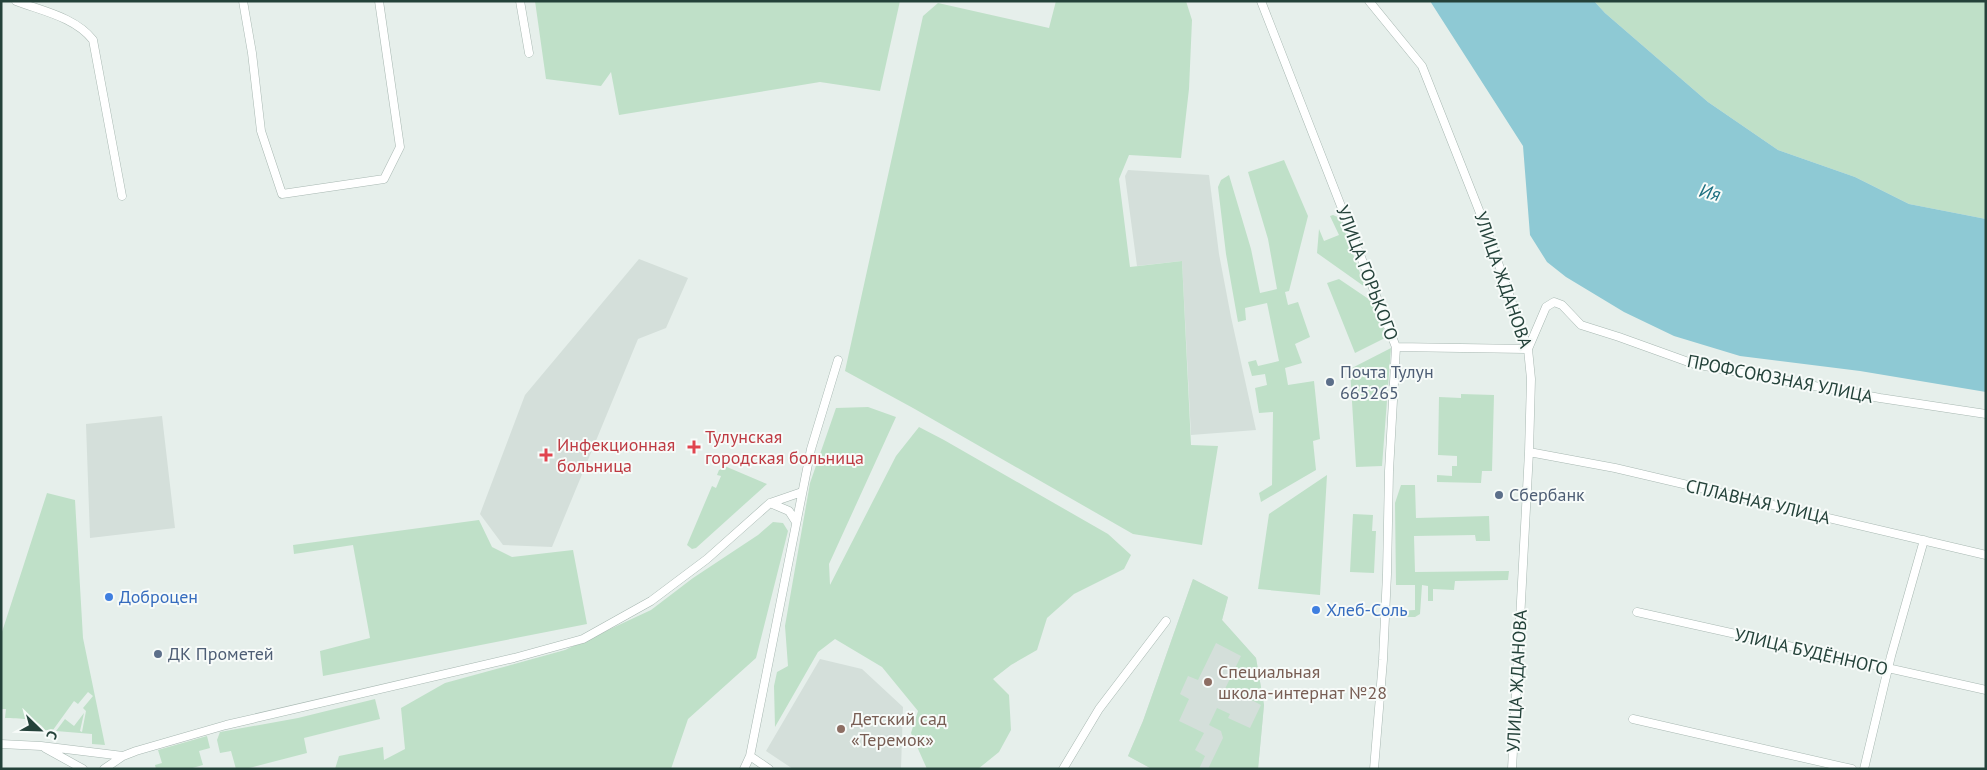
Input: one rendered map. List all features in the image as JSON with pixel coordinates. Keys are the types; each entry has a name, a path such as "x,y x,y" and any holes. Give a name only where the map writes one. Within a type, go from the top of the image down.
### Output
{"street":[{"path":"16,1 74,22 85,29 92,40 122,196"},
{"path":"243,1 252,53 261,131 282,194 384,179 400,147 379,1"},
{"path":"520,1 529,53"},
{"name":"УЛИЦА ГОРЬКОГО","path":"1261,1 1396,348 1388,472 1387,574 1383,660 1374,769"},
{"name":"УЛИЦА ЖДАНОВА","path":"1369,1 1422,66 1486,228 1528,349 1531,379 1529,452 1512,769"},
{"name":"ПРОФСОЮЗНАЯ УЛИЦА","path":"1528,349 1546,307 1554,302 1562,305 1581,325 1694,364 1880,398 1986,414"},
{"path":"1396,348 1528,349"},
{"path":"744,769 750,756 811,449 838,360"},
{"name":"СПЛАВНАЯ УЛИЦА","path":"1529,452 1615,468 1986,555"},
{"path":"104,769 122,756 226,724 514,658 583,639 651,601 707,559 770,503 802,492"},
{"path":"770,503 789,512 796,522"},
{"path":"1864,769 1888,669 1924,540"},
{"name":"УЛИЦА БУДЁННОГО","path":"1637,612 1986,690"},
{"path":"1063,769 1100,709 1166,621"},
{"path":"1633,718 1852,769"},
{"path":"1,744 41,746 122,756"},
{"path":"41,746 83,769"},
{"path":"750,756 769,769"}],"shaded area":[{"path":"1128,170 1209,175 1219,254 1256,430 1191,435 1182,261 1137,266 1125,176"},
{"name":"Инфекционная больница","path":"639,259 688,278 666,328 638,339 552,547 503,545 480,514 525,395"},
{"path":"162,416 175,528 90,538 86,424"},
{"name":"Специальная школа-интернат №28","path":"1193,579 1228,597 1222,620 1256,658 1264,705 1258,769 1152,769 1128,756 1143,721"},
{"name":"Детский сад «Теремок»","path":"820,659 862,669 903,707 901,769 793,769 766,751"}],"green space":[{"path":"535,1 900,1 880,91 820,82 619,115 611,72 601,86 546,79"},
{"path":"1056,1 1186,1 1192,20 1189,89 1181,158 1129,155 1119,179 1130,267 1182,261 1191,445 1218,446 1202,545 1133,534 845,371 923,16 938,3 1049,28"},
{"path":"1594,1 1986,1 1986,219 1909,204 1855,177 1778,150 1708,102 1605,13"},
{"path":"1284,160 1308,216 1289,291 1285,292 1288,305 1298,302 1310,337 1295,344 1302,363 1285,368 1288,385 1314,381 1320,439 1313,441 1316,470 1261,502 1259,493 1272,485 1273,412 1259,413 1255,388 1267,385 1265,374 1252,376 1248,362 1256,360 1258,366 1279,361 1267,303 1245,308 1246,320 1238,322 1226,254 1218,187 1221,180 1229,175 1251,249 1260,293 1277,289 1268,239 1248,172"},
{"path":"1333,215 1340,218 1365,287 1317,253 1319,229 1324,241 1339,235 1330,216"},
{"path":"1339,279 1373,302 1387,337 1355,353 1327,283"},
{"path":"1391,348 1382,466 1356,467 1350,369"},
{"path":"1461,394 1494,395 1492,471 1482,471 1481,483 1437,482 1437,475 1452,476 1452,466 1457,466 1457,456 1438,455 1439,397 1461,398"},
{"path":"868,407 896,417 829,564 830,585 896,456 919,427 1108,534 1131,555 1124,569 1074,594 1047,618 1037,650 1011,665 993,679 1009,695 1011,730 999,752 978,769 927,769 911,733 918,711 882,667 835,639 818,652 775,727 774,686 777,672 788,666 785,626 810,483 836,408"},
{"path":"727,467 767,484 696,548 692,549 687,545 712,486 716,488 721,476 717,475 719,470"},
{"path":"1327,475 1320,595 1258,589 1269,514"},
{"path":"1401,485 1415,485 1416,518 1489,516 1490,541 1476,541 1475,535 1414,536 1415,572 1509,571 1508,580 1455,581 1454,590 1433,589 1433,601 1428,601 1428,586 1422,585 1420,614 1415,617 1397,617 1397,611 1415,610 1415,585 1396,585 1395,503"},
{"path":"47,493 75,500 83,638 105,745 92,744 92,734 56,731 65,719 74,726 84,713 80,731 82,732 86,711 83,708 93,696 88,692 78,704 74,701 53,730 45,730 33,721 5,718 6,709 1,709 1,635"},
{"path":"1353,514 1373,515 1372,531 1376,531 1374,573 1350,572"},
{"path":"479,520 492,547 512,557 573,550 587,624 323,676 320,651 370,638 353,545 294,554 293,545"},
{"path":"773,522 783,523 788,531 756,658 688,719 671,769 335,769 339,756 383,747 384,760 405,749 401,708 445,683 565,650 651,610 693,578 758,535"},
{"name":"Специальная школа-интернат №28","path":"1193,579 1228,597 1222,620 1256,658 1264,705 1258,769 1208,769 1223,738 1221,731 1209,725 1217,708 1230,714 1228,718 1250,728 1261,705 1240,694 1237,700 1223,693 1241,656 1216,643 1198,680 1188,676 1180,694 1189,699 1179,721 1204,733 1195,750 1205,756 1199,769 1152,769 1128,756 1143,721"},
{"path":"375,699 380,719 304,738 307,753 245,769 236,769 231,751 220,753 217,740 220,732 298,718"},
{"path":"207,736 210,748 199,751 203,765 189,769 156,769 155,765 162,763 158,750"}],"water":[{"name":"Ия","path":"1430,1 1594,1 1605,13 1708,102 1778,150 1855,177 1909,204 1986,219 1986,392 1860,371 1740,356 1674,336 1624,312 1566,277 1547,262 1530,235 1523,146"}],"place":[{"name":"Почта Тулун 665265","path":"1330,382"},
{"name":"Тулунская городская больница","path":"694,447"},
{"name":"Инфекционная больница","path":"546,455"},
{"name":"Сбербанк","path":"1499,495"},
{"name":"Доброцен","path":"109,597"},
{"name":"Хлеб-Соль","path":"1316,610"},
{"name":"ДК Прометей","path":"158,654"},
{"name":"Специальная школа-интернат №28","path":"1208,682"},
{"name":"Детский сад «Теремок»","path":"841,729"}]}
